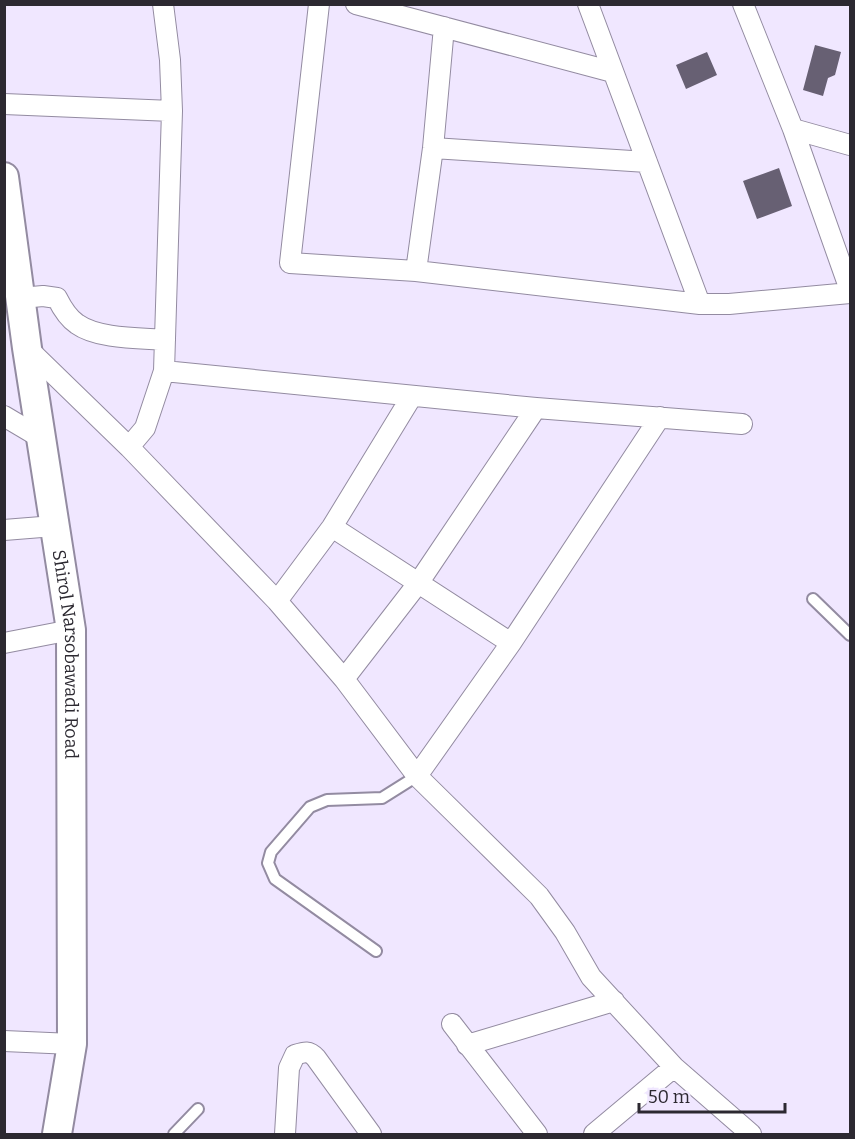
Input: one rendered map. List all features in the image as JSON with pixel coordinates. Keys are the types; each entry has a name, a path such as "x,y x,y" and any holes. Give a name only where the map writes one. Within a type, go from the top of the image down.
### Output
{"main road":[{"name":"Shirol Narsobawadi Road","path":"4,177 27,348 71,630 72,1044 57,1134"}],"street":[{"path":"129,447 145,428 164,371 172,111 170,60 163,4"},
{"path":"319,4 290,263 416,271 700,304 850,291 793,129 744,4"},
{"path":"356,4 613,72"},
{"path":"588,4 700,304"},
{"path":"416,271 433,148 444,27"},
{"path":"4,104 172,111"},
{"path":"793,129 850,146"},
{"path":"433,148 647,162"},
{"path":"21,298 43,296 57,298 64,312 75,324 92,333 165,340"},
{"path":"27,348 129,447 277,600 344,679 417,776 539,897 565,933 591,977 674,1067 751,1134"},
{"path":"164,371 536,408 742,424"},
{"path":"277,600 332,527 411,396"},
{"path":"344,679 419,582 536,408"},
{"path":"4,416 41,438"},
{"path":"417,776 511,643 660,417"},
{"path":"4,530 54,526"},
{"path":"332,527 511,643"},
{"path":"4,643 71,630"},
{"path":"467,1045 614,1001"},
{"path":"452,1024 537,1134"},
{"path":"4,1041 72,1044"},
{"path":"285,1134 289,1068 295,1055 306,1052 312,1053 316,1058 371,1134"},
{"path":"594,1134 674,1067"}],"lane":[{"path":"813,598 850,635"},
{"path":"376,951 275,879 268,862 271,852 310,807 327,800 382,798 417,776"},
{"path":"174,1134 198,1109"}],"building":[{"path":"815,45 841,52 835,75 828,78 823,96 803,90"},
{"path":"707,52 717,75 686,89 676,65"},
{"path":"779,168 792,206 757,219 743,181"}]}
